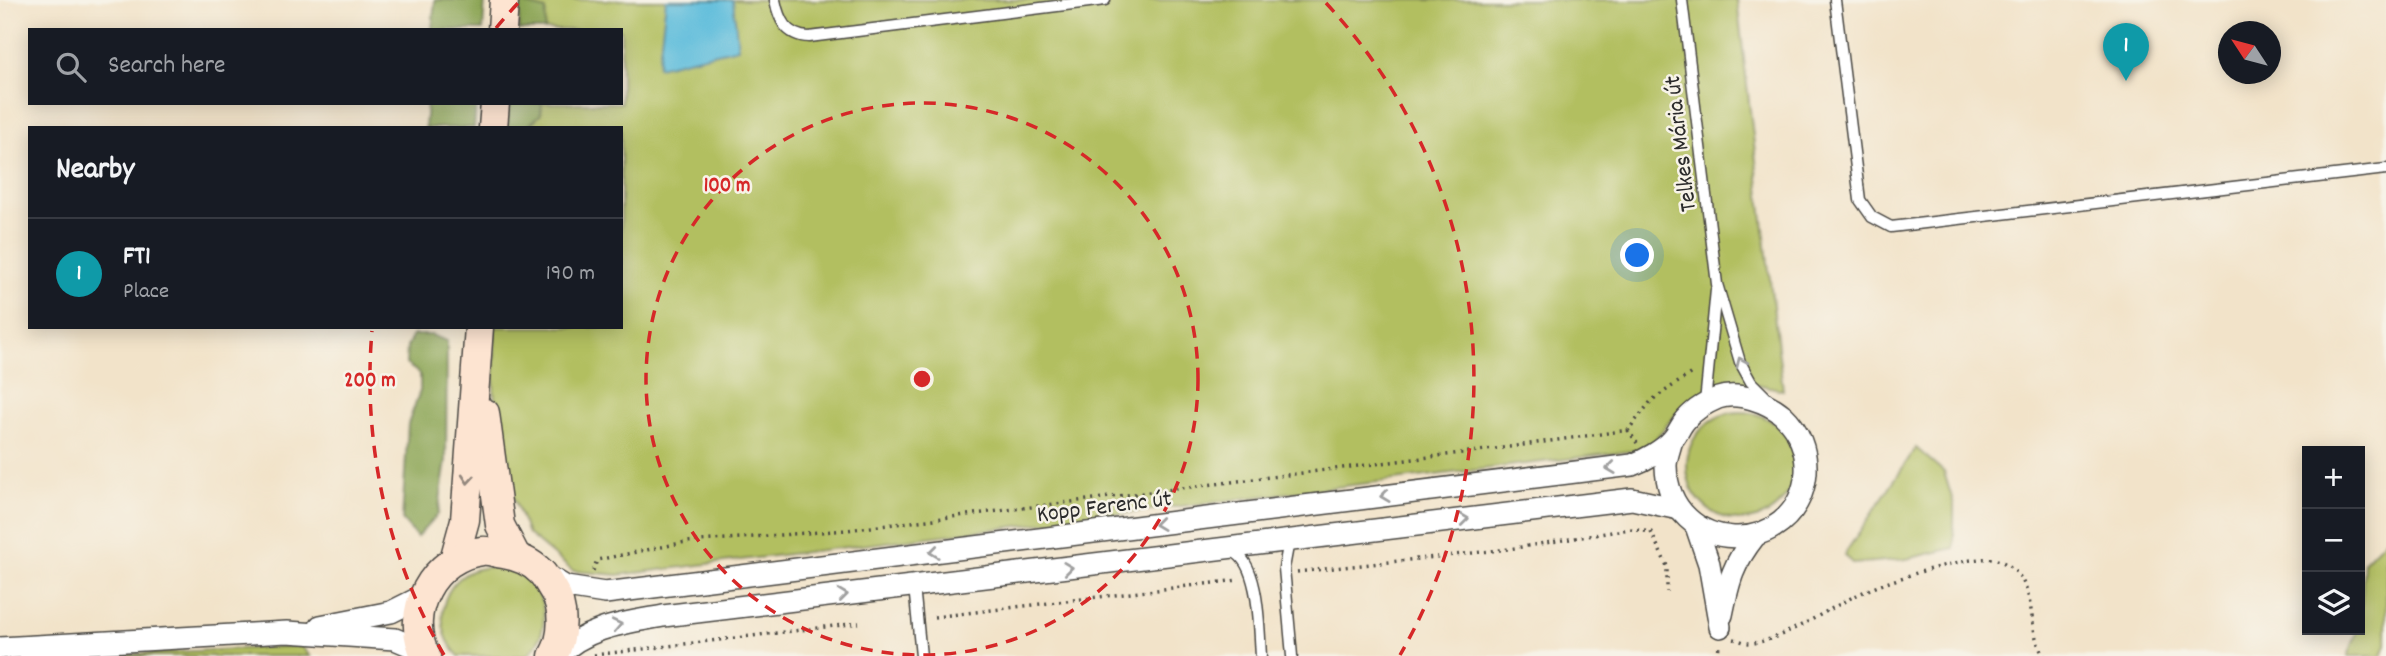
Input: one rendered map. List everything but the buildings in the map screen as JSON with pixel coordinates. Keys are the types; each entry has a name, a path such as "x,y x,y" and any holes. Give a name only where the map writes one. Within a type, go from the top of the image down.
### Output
{"main road":[{"path":"502,28 504,0"},
{"path":"493,126 495,105"},
{"path":"454,560 465,520 479,329"},
{"path":"478,363 500,525 516,556"},
{"path":"425,654 418,628 421,597 435,576 454,560 482,551 516,556 540,571 557,596 561,609 561,635 555,656"}],"street":[{"path":"1721,397 1765,404 1782,415 1795,429 1803,446 1806,464 1805,483 1798,501 1787,516 1773,528 1755,536 1735,538 1715,535 1696,526 1679,509 1669,488 1666,463 1672,440 1685,421 1704,404 1721,397"},
{"name":"Kopp Ferenc út","path":"540,571 566,587 605,593 1632,465 1672,440"},
{"path":"555,656 570,644 598,629 663,616 1632,499 1679,509"},
{"path":"1696,526 1709,565 1720,627"},
{"path":"1720,627 1728,583 1738,557 1755,536"},
{"path":"287,632 391,612 421,597"},
{"path":"0,648 287,632 395,639 425,654"}],"lane":[{"path":"775,0 780,20 786,28 800,37 1105,0"},
{"name":"Telkes Mária út","path":"1682,0 1717,284"},
{"path":"1835,0 1860,200 1872,217 1891,227 2386,169"},
{"path":"1704,404 1717,284"},
{"path":"1717,284 1740,362 1751,382 1782,415"},
{"path":"1289,541 1284,574 1292,656"},
{"path":"1226,548 1244,559 1251,578 1256,596 1261,656"},
{"path":"914,586 920,656"}],"path":[{"path":"593,571 597,559 686,542 847,530 1489,450 1628,430 1652,400 1690,372 1710,366"},
{"path":"1284,574 1509,549 1630,529 1651,532 1667,566 1667,592"},
{"path":"1720,627 1733,639 1749,643 1766,640 1860,593 1914,573 1965,561 1996,559 2016,571 2029,596 2035,641 2044,656"},
{"path":"934,617 1251,578"},
{"path":"593,656 859,623"}],"green space":[{"path":"435,0 485,0 483,28 432,28"},
{"path":"521,0 1737,0 1783,390 1741,383 1715,387 1682,409 1648,449 618,575 573,571 528,534 508,484 500,449 494,390 495,329 623,329 623,126 528,126 541,114 542,105 623,105 623,28 545,28 545,10 521,3"},
{"path":"521,3 546,10 545,28 518,28"},
{"path":"427,105 476,105 474,126 425,126"},
{"path":"510,105 542,105 541,114 528,126 507,126"},
{"path":"413,335 431,335 447,341 446,461 438,514 417,537 402,520 408,424 420,391 420,374 406,364 407,347"},
{"path":"1741,412 1762,416 1780,427 1791,445 1795,466 1791,487 1780,505 1762,516 1741,520 1720,516 1702,505 1691,487 1687,466 1691,445 1702,427 1720,416"},
{"path":"1916,448 1944,472 1954,505 1954,548 1906,559 1853,564 1844,555"},
{"path":"2386,539 2386,644 2382,656 2348,656 2356,635 2365,635 2365,561"},
{"path":"487,567 516,572 537,591 544,613 543,625 540,637 526,656 459,656 446,635 443,610 451,588 471,571"},
{"path":"301,646 310,656 92,656"}],"water":[{"path":"666,0 733,0 738,48 658,67"}],"place":[{"name":"FT1","path":"2126,81"}]}
